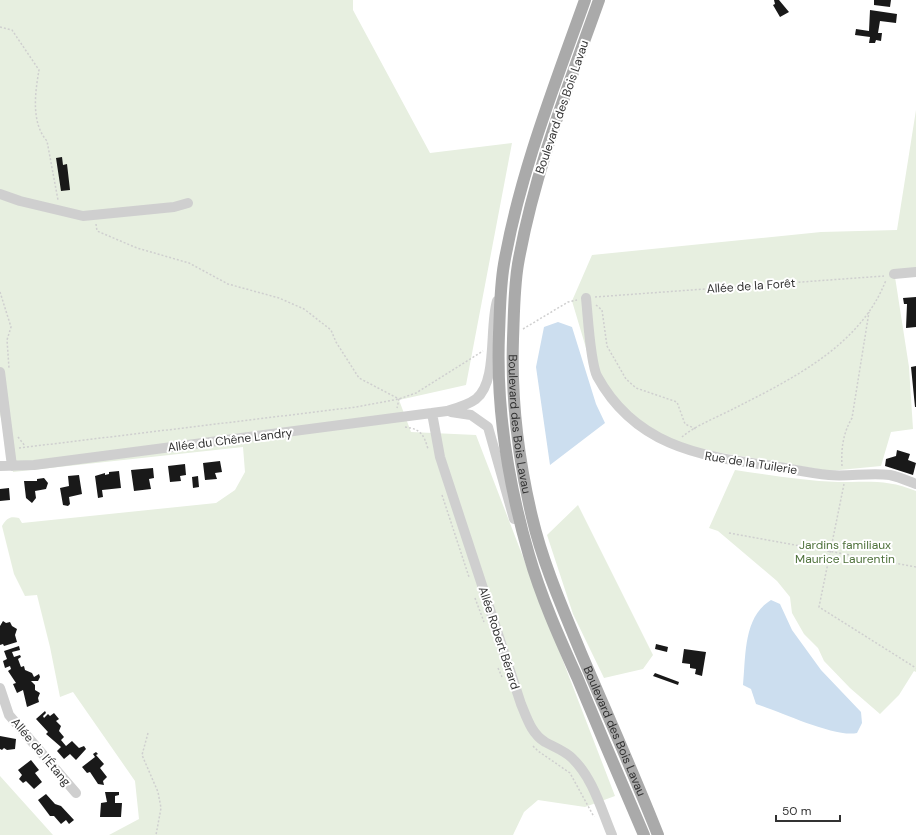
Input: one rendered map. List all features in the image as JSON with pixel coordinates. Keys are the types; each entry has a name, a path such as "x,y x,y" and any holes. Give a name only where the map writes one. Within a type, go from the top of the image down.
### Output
{"main road":[{"name":"Boulevard des Bois Lavau","path":"585,0 524,176 504,266 500,292 498,348 503,439 518,515 529,556 559,637 644,835"},
{"name":"Boulevard des Bois Lavau","path":"599,0 546,150 523,238 518,267 512,370 522,469 533,519 549,573 658,835"}],"street":[{"path":"0,194 20,201 83,216 174,207 188,203"},
{"path":"891,275 916,272"},
{"name":"Allée du Chêne Landry","path":"0,466 12,466 245,439 447,411 476,399 483,390 490,371 493,314 500,292"},
{"name":"Rue de la Tuilerie","path":"586,298 591,345 597,375 617,405 640,426 676,446 694,453 732,461 830,475 890,475 916,484"},
{"path":"4,373 12,466"},
{"name":"Allée du Chêne Landry","path":"447,411 471,415 488,427 518,535 529,556"},
{"name":"Allée Robert Bérard","path":"432,413 440,457 518,696 531,728 544,741 571,757 583,771 596,795 612,835"},
{"name":"Allée de l’Étang","path":"0,688 9,715 76,793"}],"path":[{"path":"0,27 12,30 39,70 35,90 37,118 40,134 47,141 60,211"},
{"path":"96,215 97,231 137,248 189,263 228,284 279,298 304,309 331,330 343,354 359,378 399,399"},
{"path":"676,446 683,436 803,372 846,339 869,312 891,275"},
{"name":"Allée de la Forêt","path":"521,331 568,302 586,298 891,275"},
{"path":"0,292 11,327 7,340 4,373"},
{"path":"586,298 602,310 607,346 626,379 636,388 677,402 685,424 696,429"},
{"path":"869,312 852,418 847,426 843,442 842,466 844,481 832,552 820,607 916,668"},
{"path":"17,437 26,446 356,407 399,399 416,393 488,348"},
{"path":"398,418 397,406 399,399"},
{"path":"729,533 916,566"},
{"path":"148,733 142,755 160,799 161,817 156,835"}],"green space":[{"path":"0,0 353,0 353,10 430,153 512,143 466,385 399,400 411,432 476,435 615,796 585,807 538,800 524,812 513,835 109,835 139,819 135,781 73,692 60,697 50,647 37,595 25,596 14,574 2,526 7,519 13,517 19,518 22,523 216,503 235,490 245,472 243,447 13,472 0,414"},
{"path":"916,110 916,275 895,277 909,367 913,429 891,432 881,466 829,471 698,449 640,428 618,412 597,385 572,301 592,255 821,232 897,230"},
{"name":"Jardins familiaux Maurice Laurentin","path":"735,470 786,478 838,482 887,483 916,491 916,672 914,671 899,695 880,714 850,688 824,661 818,648 804,634 792,613 790,597 777,581 718,531 709,528"},
{"path":"578,505 653,655 643,669 604,678 573,614 547,535"},
{"path":"0,776 53,835 0,835"}],"water":[{"path":"558,322 572,327 596,404 605,423 550,465 536,367 544,327"},
{"path":"771,600 780,604 792,630 821,670 861,712 862,723 857,733 835,732 821,728 756,704 751,689 743,685 746,650 751,627 755,616 762,607"}],"building":[{"path":"774,0 779,0 789,12 780,17 773,5 775,4"},
{"path":"874,0 891,0 890,7 874,5"},
{"path":"870,10 897,14 896,23 880,21 878,33 882,33 881,41 876,40 875,43 869,43 870,37 855,35 856,29 869,31"},
{"path":"62,157 63,165 67,164 70,190 61,191 56,158"},
{"path":"916,297 916,327 906,328 907,304 904,304 903,298"},
{"path":"916,366 916,407 915,407 911,367"},
{"path":"897,450 910,454 908,460 916,463 913,475 885,466 886,459 896,456"},
{"path":"220,461 222,472 215,473 217,479 205,480 203,463"},
{"path":"185,464 186,475 180,476 181,481 170,482 168,466"},
{"path":"153,468 154,478 149,479 151,489 134,491 131,470"},
{"path":"119,471 121,488 102,490 103,497 98,498 95,476"},
{"path":"79,475 82,494 69,497 70,504 68,506 63,505 60,488 69,486 68,476"},
{"path":"198,476 199,487 193,488 192,477"},
{"path":"44,478 48,483 46,489 35,491 36,498 32,503 26,498 24,481 37,481 37,479"},
{"path":"9,488 10,500 0,501 0,489"},
{"path":"3,621 6,623 10,622 12,626 17,629 15,635 17,642 4,646 3,644 0,645 0,626"},
{"path":"656,644 668,647 667,652 655,649"},
{"path":"19,646 20,650 12,652 14,657 20,655 21,657 18,659 21,667 24,666 25,670 32,673 34,677 39,674 40,677 38,681 31,681 35,685 35,690 40,693 38,698 39,702 27,707 23,690 17,693 13,684 16,683 8,671 11,669 10,666 5,668 3,661 7,659 4,651"},
{"path":"684,649 706,652 702,676 695,674 696,669 690,668 690,664 682,663"},
{"path":"655,673 679,682 678,685 653,676"},
{"path":"45,711 46,713 43,716 44,718 48,714 50,716 54,713 59,719 56,721 61,726 59,731 64,737 61,740 66,746 72,741 79,748 84,746 86,749 76,760 70,754 64,759 57,751 61,747 46,734 48,732 36,719"},
{"path":"0,736 16,739 15,749 0,749"},
{"path":"96,752 98,754 96,755 104,764 100,768 107,777 103,781 104,785 98,784 90,772 87,773 82,767 95,757 93,754"},
{"path":"31,760 39,770 35,773 42,782 34,789 26,781 23,783 19,779 22,775 18,770"},
{"path":"105,792 119,792 119,795 115,796 115,803 122,803 121,817 100,817 101,803 107,802"},
{"path":"46,794 55,804 61,806 74,820 69,824 66,820 61,824 54,816 50,816 38,800"}]}
